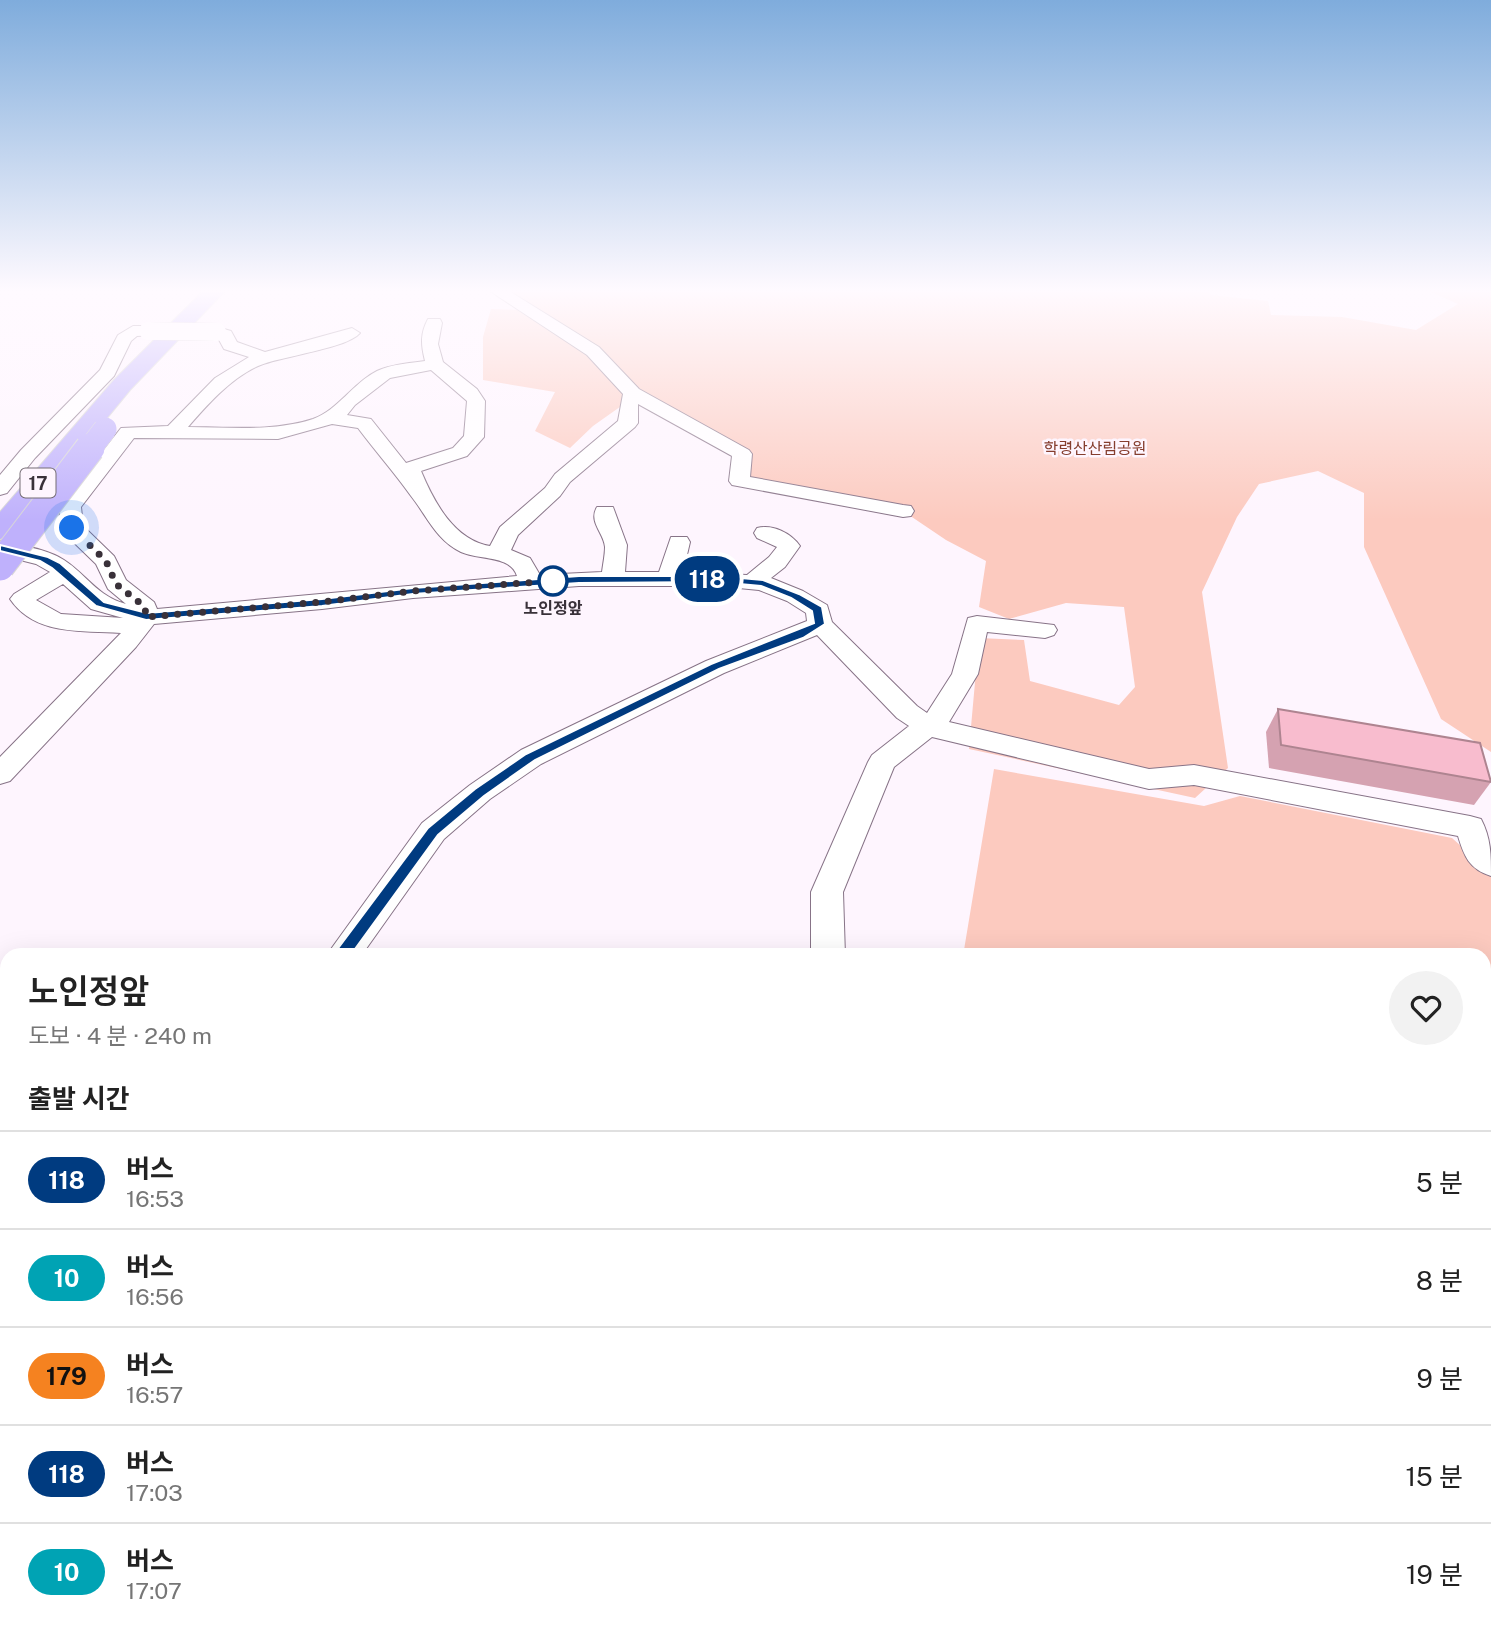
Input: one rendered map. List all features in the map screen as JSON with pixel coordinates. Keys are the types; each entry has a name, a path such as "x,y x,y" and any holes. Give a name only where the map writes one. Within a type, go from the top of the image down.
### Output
{"highway":[{"name":"17","path":"0,530 76,437 140,367"},
{"name":"17","path":"0,565 105,429 158,367"}],"street":[{"path":"0,488 28,454 110,367"},
{"path":"174,431 200,401 244,367"},
{"path":"0,774 142,622 145,607 116,584 106,561 72,528 70,507 128,432 278,433 297,430 338,414 348,401 384,374 422,367"},
{"path":"418,490 410,468 460,452 474,437 476,401 438,367"},
{"path":"608,367 632,393 742,454 739,481 903,511"},
{"path":"498,553 508,532 553,492 562,478 628,423 632,393"},
{"path":"329,418 363,423 418,490 434,516 467,546 517,559 529,572 531,583"},
{"path":"606,512 606,524 616,545 613,579"},
{"path":"752,582 777,562 789,546 782,539 765,533"},
{"path":"669,579 679,542"},
{"path":"0,548 44,559 100,604 142,622"},
{"path":"64,573 22,599 29,610 51,620 76,625 142,622 531,583 613,579 763,583 795,596 818,610 820,624 907,712 929,727 1149,779 1194,775 1470,827 1479,855 1491,864"},
{"path":"828,948 827,892 882,762 940,717 965,674 977,623 1045,630"},
{"path":"348,948 433,831 500,778 531,757 715,667 799,635 820,624"}],"green space":[{"name":"학령산산림공원","path":"483,367 1491,367 1491,752 1441,719 1364,547 1364,493 1318,471 1259,484 1237,517 1202,592 1228,768 1195,798 969,749 979,638 1024,640 1030,681 1119,705 1135,687 1124,607 1066,603 1009,619 979,607 986,561 946,540 903,511 739,481 742,454 634,397 593,426 570,448 535,431 555,392 483,380"},
{"path":"994,769 1204,806 1240,796 1452,838 1491,873 1491,948 964,948"}],"building":[{"path":"1278,709 1480,743 1491,782 1281,745"}],"bus line":[{"name":"118","path":"0,548 44,559 56,565 100,604 146,617 322,602 413,591 579,579 718,579 763,583 795,596 818,610 820,624 799,635 715,667 531,757 480,792 433,831 347,948"}],"place":[{"name":"노인정앞","path":"553,581"}],"route":[{"path":"72,528 96,548 106,561 116,584 145,607 146,617 322,602 413,591 553,581"}]}
